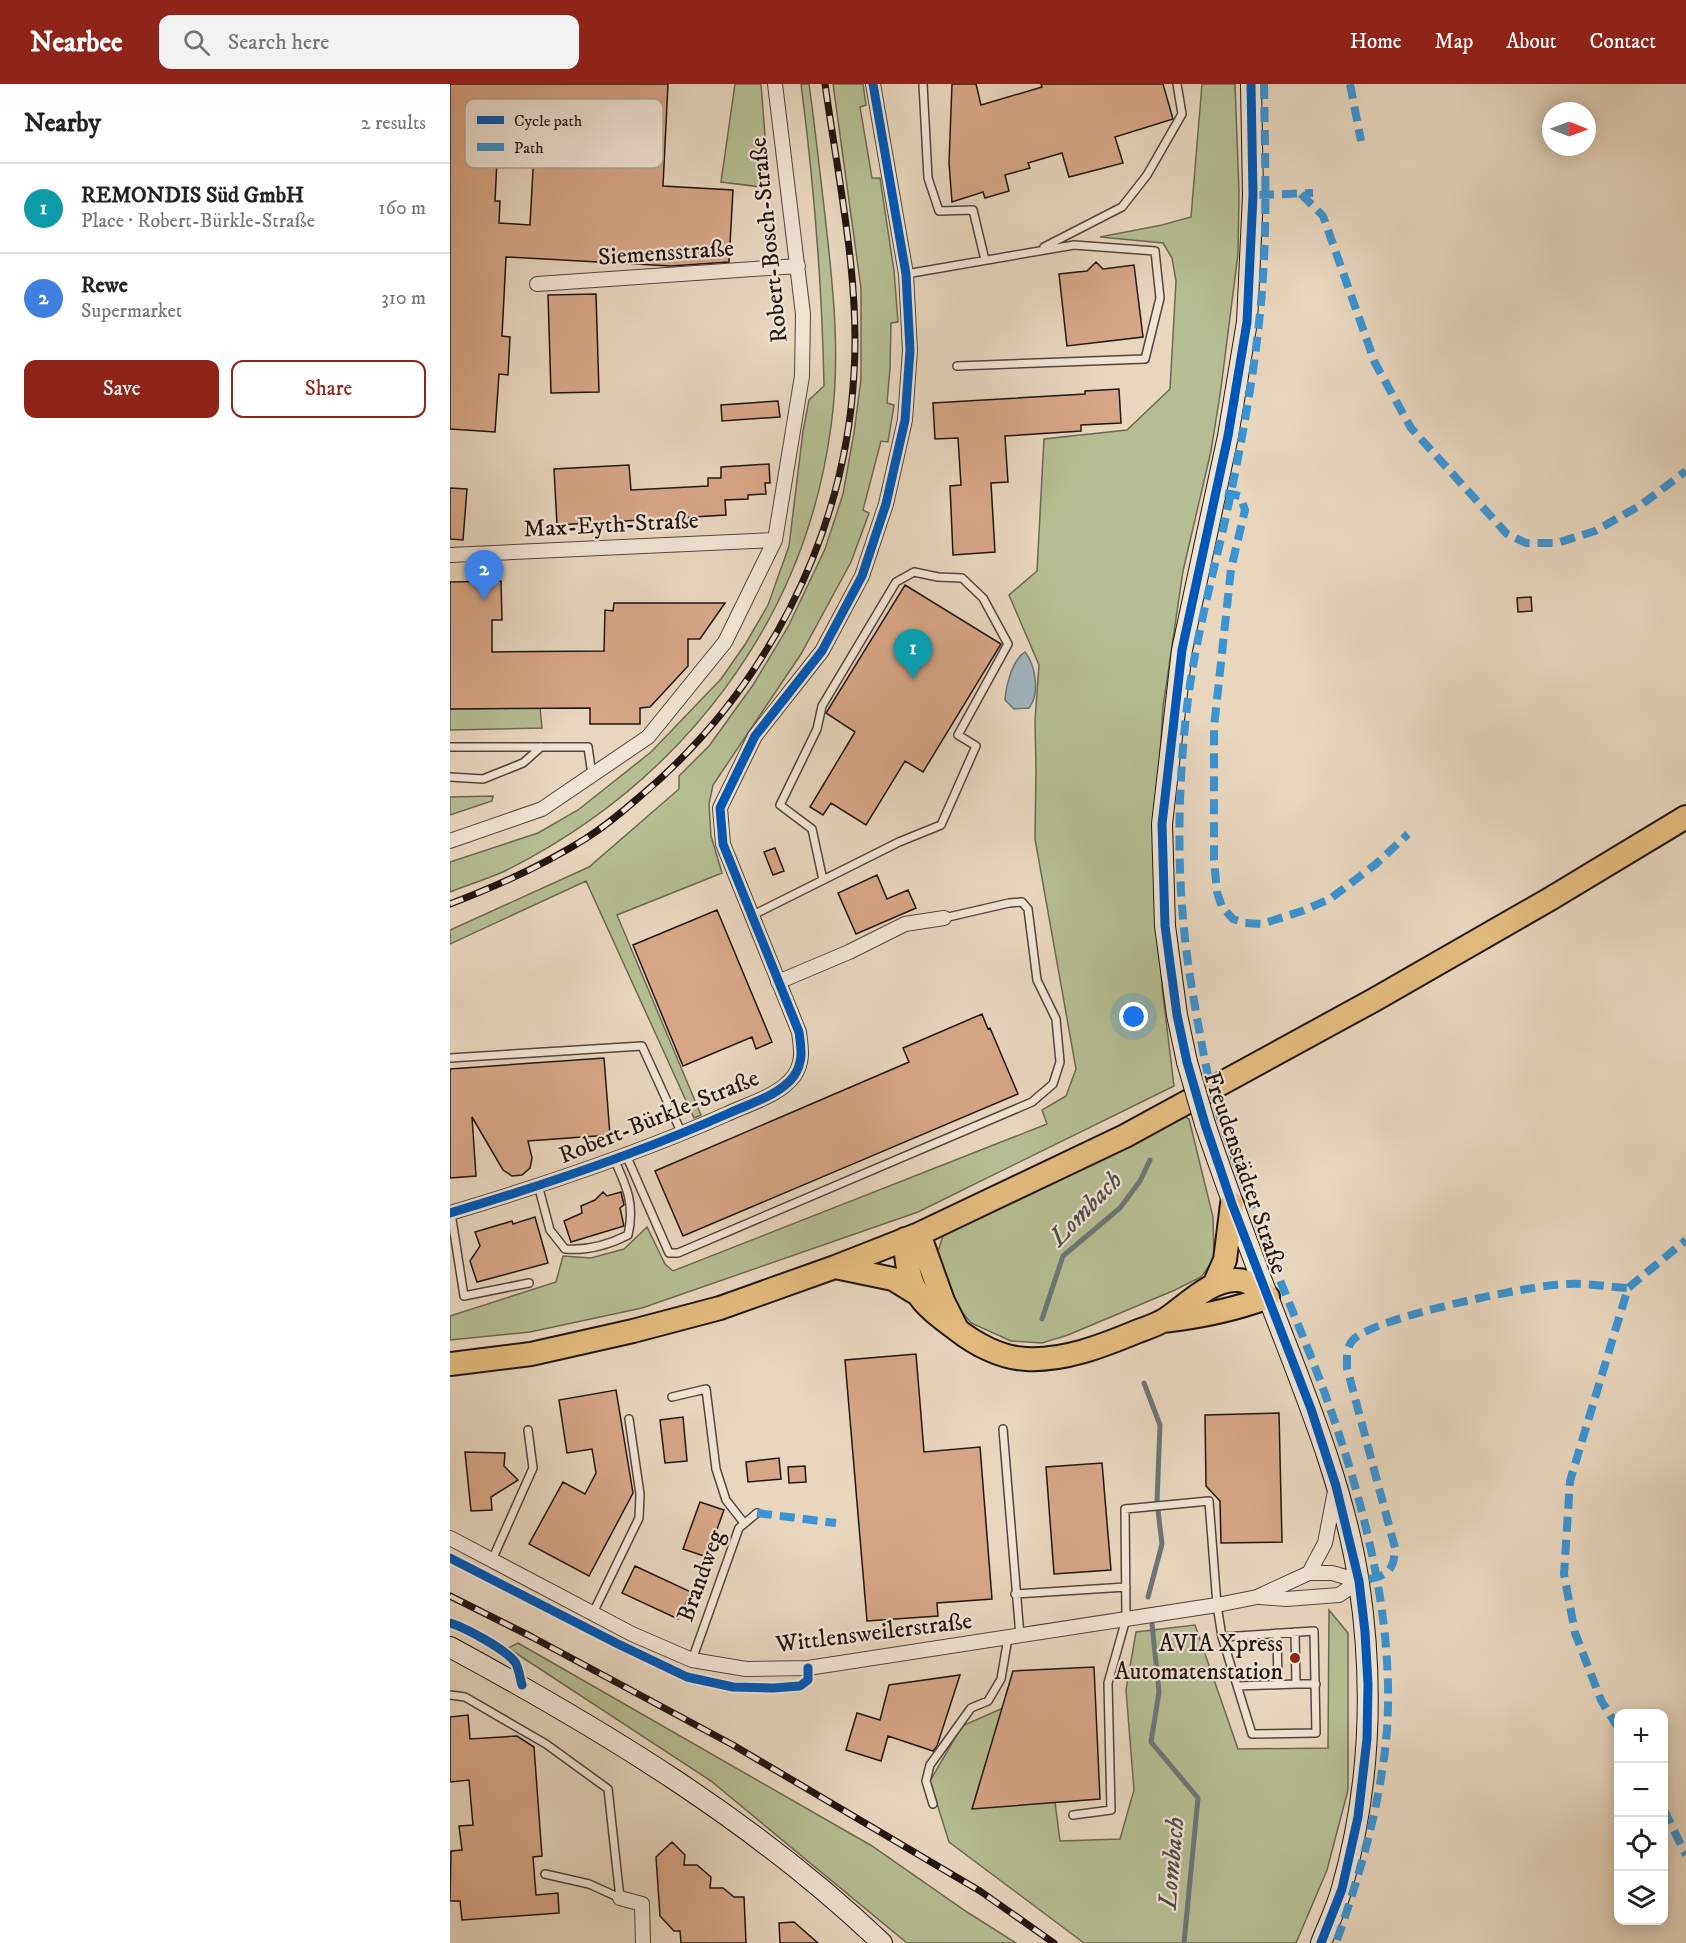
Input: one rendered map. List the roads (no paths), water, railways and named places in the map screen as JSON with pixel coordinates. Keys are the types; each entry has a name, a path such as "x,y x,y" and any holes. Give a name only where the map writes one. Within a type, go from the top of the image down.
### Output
{"main road":[{"path":"450,1364 531,1354 720,1308 912,1237 1125,1136 1385,994 1686,817"},
{"path":"1214,1285 1225,1260 1232,1204"},
{"path":"912,1237 908,1272 914,1292"},
{"path":"912,1237 958,1331"},
{"path":"835,1267 893,1279 914,1292 934,1313 958,1331 988,1350 1025,1359 1067,1355 1110,1342 1163,1321 1214,1285 1236,1280 1252,1284 1268,1297 1251,1304 1200,1317 1163,1321"}],"street":[{"name":"Robert-Bosch-Straße","path":"450,841 542,809 648,737 725,642 775,540 802,376 803,314 775,84"},
{"name":"Robert-Bürkle-Straße","path":"451,1213 620,1157 682,1134 773,1094 793,1077 802,1058 800,1032 723,844 720,808 755,736 822,651 862,576 886,504 905,420 910,350 906,274 873,84"},
{"name":"Freudenstädter Straße","path":"1251,84 1252,195 1247,322 1228,436 1182,650 1162,824 1165,926 1186,1062 1232,1204 1311,1409 1336,1486 1359,1581 1368,1684 1367,1739 1358,1817 1342,1889 1321,1943"},
{"name":"Siemensstraße","path":"537,284 798,266"},
{"name":"Max-Eyth-Straße","path":"450,555 560,555 775,540"},
{"path":"778,982 849,952 905,924 944,918"},
{"path":"1309,1573 1325,1543 1336,1486"},
{"name":"Wittlensweilerstraße","path":"450,1539 632,1634 692,1660 746,1669 808,1668 1217,1605 1257,1597 1309,1573 1332,1573 1359,1581"},
{"name":"Wittlensweilerstraße","path":"1257,1597 1286,1599 1339,1595 1359,1581"},
{"path":"450,1647 622,1745 698,1794 776,1852 882,1943"},
{"path":"620,1898 642,1904 644,1943"}],"lane":[{"path":"923,84 928,178 939,211 973,210 985,260"},
{"path":"1037,250 1122,207 1147,175 1182,114 1177,84"},
{"path":"906,274 1074,245 1155,251 1160,297 1145,359 957,366"},
{"path":"751,916 824,880 899,842 941,825 976,746 958,735 1008,644 983,598 962,578 938,577 914,572 896,582 822,705 817,729 780,805 812,829 824,880"},
{"path":"450,747 588,747 592,775"},
{"path":"450,777 483,779 523,763 541,747"},
{"path":"620,1157 669,1252 678,1253 1032,1102 1053,1084 1060,1062 1056,1019 1037,980 1028,909 1022,903 1009,903 944,918"},
{"path":"450,1058 642,1046 682,1134"},
{"path":"538,1185 550,1230 565,1249 581,1250 611,1244 628,1235 632,1218 620,1157"},
{"path":"451,1213 464,1296 529,1283"},
{"path":"672,1397 706,1389 716,1469 726,1500 744,1523"},
{"path":"592,1613 639,1518 640,1494 629,1419"},
{"path":"933,1804 926,1781 930,1765 971,1708 988,1701 1001,1678 1014,1638 1016,1594 1003,1429"},
{"path":"491,1560 533,1468 528,1430"},
{"path":"1074,1815 1110,1810 1108,1683 1126,1619 1125,1509 1209,1502 1217,1605 1222,1636 1252,1734 1316,1733 1314,1631 1222,1636"},
{"name":"Brandweg","path":"692,1660 739,1528 757,1513"},
{"path":"1016,1594 1126,1587"},
{"path":"1295,1632 1296,1684"},
{"path":"1277,1633 1278,1684"},
{"path":"1238,1686 1316,1684"},
{"path":"450,1695 465,1697 546,1744 608,1790 620,1898"},
{"path":"545,1874 590,1884 620,1898"}],"water":[{"path":"1025,652 1034,672 1035,695 1029,708 1014,709 1005,700 1007,688 1013,667"}],"waterway":[{"name":"Lombach","path":"1042,1319 1063,1256 1120,1208 1140,1181 1150,1160"},
{"name":"Lombach","path":"1144,1383 1160,1425 1157,1502 1162,1544 1148,1597"},
{"name":"Lombach","path":"1152,1624 1159,1692 1151,1742 1198,1798 1184,1943"}],"railway":[{"path":"450,904 519,875 552,858 599,830 619,815 682,757 723,711 759,662 790,608 815,553 834,494 847,434 854,373 855,337 851,265 825,84"},
{"path":"450,1596 532,1637 733,1745 980,1891 1054,1943"}],"place":[{"name":"Rewe","path":"484,600"},
{"name":"REMONDIS Süd GmbH","path":"913,679"},
{"name":"AVIA Xpress Automatenstation","path":"1295,1658"}]}
